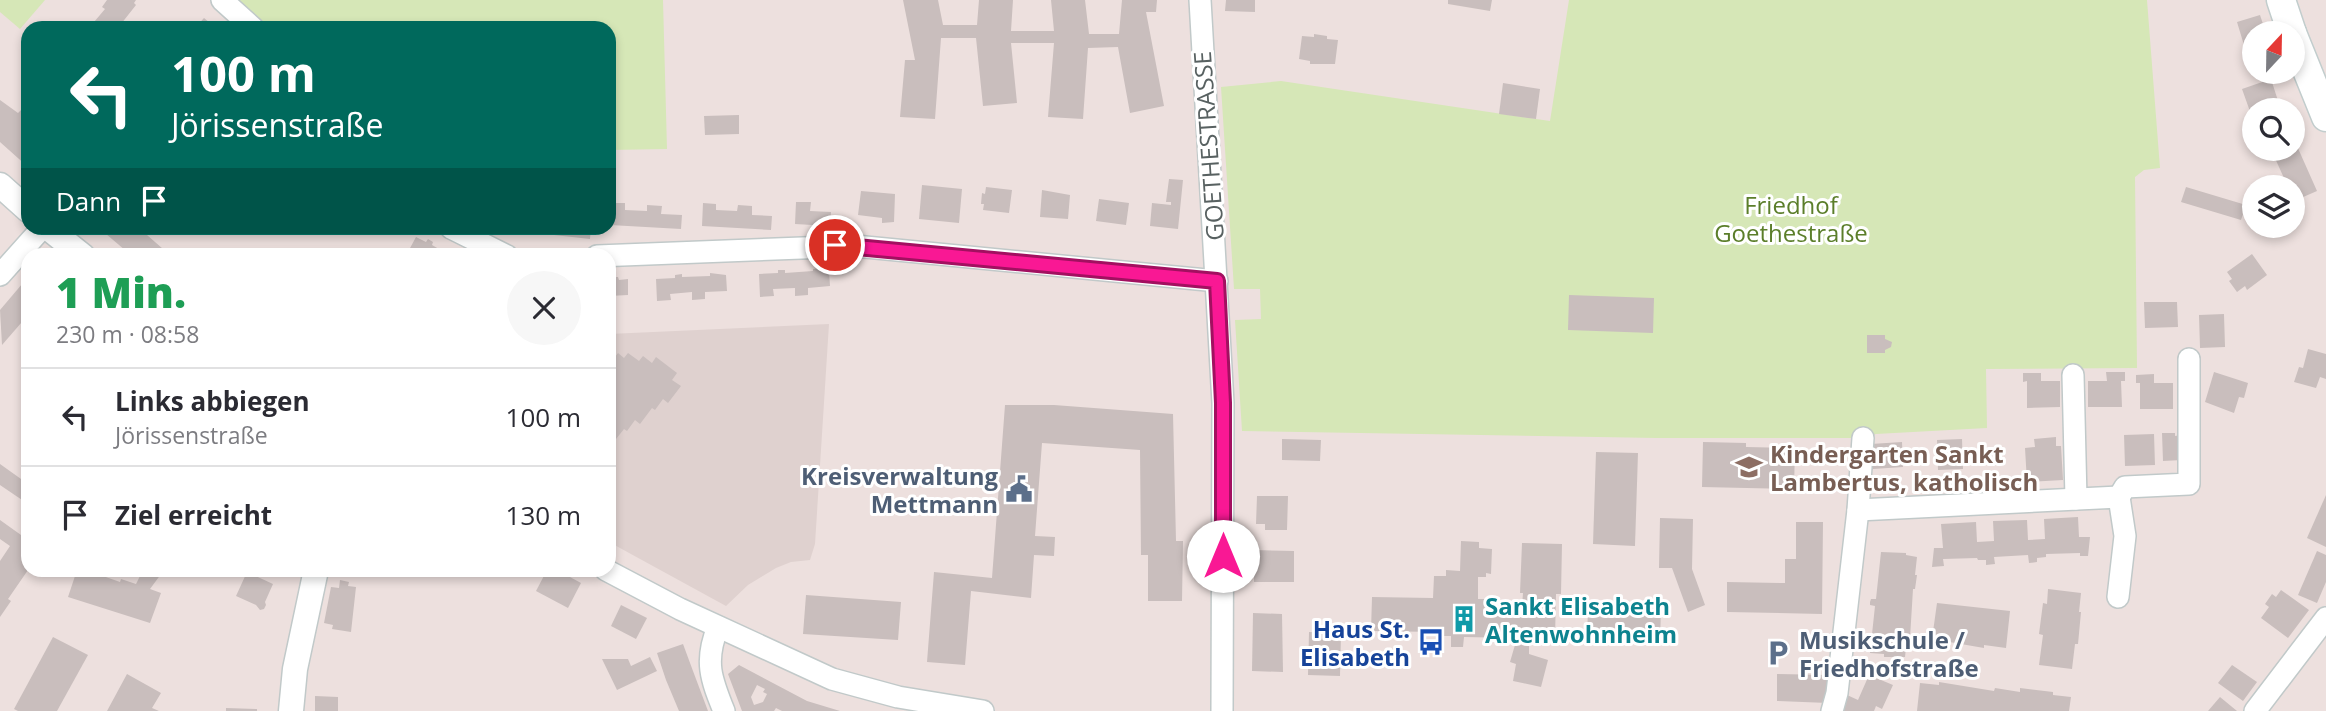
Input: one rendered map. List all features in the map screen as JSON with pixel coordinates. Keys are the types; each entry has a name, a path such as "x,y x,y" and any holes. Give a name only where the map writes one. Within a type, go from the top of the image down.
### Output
{"main road":[{"path":"2281,0 2288,21"},
{"path":"2305,65 2326,117"}],"street":[{"path":"222,0 245,21"},
{"name":"GOETHESTRASSE","path":"1200,0 1223,403 1222,711"},
{"path":"0,185 21,204"},
{"path":"57,235 73,248"},
{"path":"465,235 491,248"},
{"path":"616,255 855,246 1217,281"},
{"path":"0,275 21,252"},
{"path":"2118,597 2125,536 2119,497 2125,487 2189,484 2189,359"},
{"path":"2073,375 2076,499"},
{"path":"1832,711 1837,693 1863,438"},
{"path":"1857,509 2119,497"},
{"path":"616,575 718,626 851,686 983,711"},
{"path":"291,711 295,669 315,577"},
{"path":"2255,711 2326,618"},
{"path":"718,626 712,642 711,677 724,711"}],"shaded area":[{"path":"829,324 815,544 810,560 791,562 776,568 748,585 726,606 616,546 616,334"}],"green space":[{"path":"0,0 45,0 27,21 21,21 20,29 0,12"},
{"path":"233,0 663,0 667,149 616,150 616,21 256,21"},
{"name":"Friedhof Goethestraße","path":"1569,0 2147,0 2160,168 2144,170 2135,177 2137,368 1986,369 1987,428 1876,434 1863,438 1657,438 1242,431 1235,320 1261,319 1260,289 1234,289 1221,87 1281,81 1550,121"}],"building":[{"path":"107,0 136,0 136,5 123,21 95,21 105,9 102,7"},
{"path":"903,0 938,0 943,25 977,25 979,0 1013,0 1011,31 1054,31 1051,0 1085,0 1089,34 1119,34 1122,0 1157,0 1156,12 1146,12 1164,106 1130,113 1118,47 1088,48 1083,119 1048,117 1054,43 1011,43 1017,103 983,106 976,38 941,38 935,119 900,117 905,60 915,60"},
{"path":"1226,0 1255,0 1255,12 1225,11"},
{"path":"1448,0 1492,0 1490,11 1448,4"},
{"path":"2260,15 2262,21 2242,21 2242,39 2237,22"},
{"path":"1314,34 1338,40 1335,64 1310,64 1310,61 1299,59 1302,36 1314,37"},
{"path":"1503,83 1540,89 1536,119 1499,114"},
{"path":"2256,84 2273,84 2277,98 2245,98 2242,89"},
{"path":"0,100 18,113 21,110 21,161 0,142"},
{"path":"739,115 739,134 705,135 704,116"},
{"path":"2276,161 2304,161 2317,191 2305,196 2305,175 2283,175"},
{"path":"1169,179 1183,180 1178,229 1150,226 1152,203 1171,205 1171,202 1166,202"},
{"path":"922,185 962,189 959,223 919,219"},
{"path":"986,187 1012,190 1009,213 983,210 982,193 985,194"},
{"path":"2186,187 2242,204 2242,217 2241,220 2181,202"},
{"path":"1042,190 1070,195 1068,219 1040,217"},
{"path":"861,191 895,194 894,222 882,223 882,218 858,215"},
{"path":"1099,199 1129,203 1126,225 1096,221"},
{"path":"796,202 811,202 810,211 831,212 830,226 795,224"},
{"path":"616,203 625,203 625,210 647,211 647,205 662,206 661,214 682,215 681,229 616,225"},
{"path":"703,203 716,204 716,210 737,211 738,205 752,206 752,215 772,216 771,230 702,226"},
{"path":"107,235 147,235 162,248 123,248"},
{"path":"554,235 590,235 590,239"},
{"path":"416,237 426,242 428,239 437,248 410,248"},
{"path":"2252,254 2267,275 2247,290 2245,286 2237,292 2229,281 2232,279 2227,272"},
{"path":"819,268 819,271 829,271 830,286 808,288 808,295 795,296 795,288 773,289 774,296 760,297 759,274 778,273 778,270 785,270 785,273 813,271"},
{"path":"710,273 726,275 727,291 705,292 705,299 692,300 692,292 670,294 671,300 657,301 656,279 675,278 675,275 682,274 682,277 710,276"},
{"path":"616,277 619,280 628,279 628,295 616,296"},
{"path":"21,285 21,323 2,345 0,310"},
{"path":"1569,295 1654,298 1653,333 1568,330"},
{"path":"2144,302 2177,302 2178,327 2145,328"},
{"path":"2224,314 2225,347 2200,348 2199,315"},
{"path":"1867,335 1885,335 1885,339 1892,342 1891,347 1885,350 1885,353 1867,353"},
{"path":"2308,349 2326,354 2326,379 2320,377 2316,388 2294,382 2299,367 2303,368"},
{"path":"618,353 624,358 628,353 639,361 643,356 652,363 656,357 677,373 672,380 681,386 668,403 663,399 640,424 635,420 627,431 624,429 616,439"},
{"path":"2106,372 2125,372 2125,381 2121,381 2122,407 2088,407 2088,381 2107,381"},
{"path":"2214,372 2248,383 2244,398 2239,397 2234,413 2205,402"},
{"path":"2023,373 2041,373 2041,381 2060,381 2060,407 2027,408 2027,381 2023,382"},
{"path":"2154,374 2154,383 2173,383 2173,409 2140,409 2140,383 2136,383 2136,375"},
{"path":"1005,405 1054,405 1173,414 1176,541 1183,541 1182,601 1148,601 1148,555 1141,555 1140,450 1042,443 1035,536 1055,537 1054,556 1034,555 1031,598 971,591 965,665 927,662 934,572 992,578"},
{"path":"2162,433 2181,435 2182,460 2163,461"},
{"path":"2154,434 2155,465 2125,466 2124,435"},
{"path":"2056,437 2056,446 2061,446 2063,480 2027,482 2025,448 2035,447 2034,439"},
{"path":"1282,439 1321,440 1320,461 1282,460"},
{"path":"1962,439 1963,469 1938,470 1937,440"},
{"name":"Kindergarten Sankt Lambertus, katholisch","path":"1703,442 1746,443 1746,447 1795,448 1794,489 1702,487"},
{"path":"1902,442 1903,467 1873,469 1871,444"},
{"path":"1596,452 1638,453 1635,546 1593,544"},
{"path":"0,464 21,479 21,499 0,485"},
{"path":"2326,495 2326,547 2307,538"},
{"path":"1257,496 1288,496 1287,530 1265,530 1265,524 1256,524"},
{"path":"2078,517 2079,537 2090,537 2088,556 2080,556 2080,553 2046,554 2046,557 2037,558 2037,562 2029,563 2028,555 1994,557 1995,564 1986,565 1986,560 1977,558 1943,559 1944,566 1932,567 1934,548 1943,548 1941,524 1976,522 1977,542 1994,541 1993,521 2027,520 2028,540 2045,539 2044,519"},
{"path":"1660,518 1693,519 1692,569 1705,605 1688,612 1672,568 1659,568"},
{"path":"0,520 21,535 21,577 23,577 8,599 11,601 0,617 0,561 10,546 0,539"},
{"path":"1796,522 1823,522 1822,614 1727,612 1727,582 1785,583 1785,559 1796,559"},
{"name":"Sankt Elisabeth Altenwohnheim","path":"1461,541 1479,542 1479,548 1492,549 1491,574 1478,577 1478,599 1486,599 1486,605 1522,606 1522,543 1562,544 1561,594 1556,594 1555,639 1529,638 1529,654 1548,660 1541,687 1513,681 1516,664 1510,662 1517,638 1464,637 1463,647 1451,647 1451,636 1438,636 1438,632 1371,631 1372,597 1433,598 1434,576 1446,576 1446,570 1460,571"},
{"path":"1254,550 1294,551 1294,582 1254,582"},
{"path":"2317,551 2326,555 2326,582 2317,603 2298,595"},
{"path":"1881,552 1906,553 1917,557 1910,638 1907,638 1905,657 1884,657 1884,654 1870,653 1875,606 1870,605 1870,602 1871,599 1876,599"},
{"path":"75,577 106,577 136,584 140,577 159,577 150,589 161,593 150,623 68,597"},
{"path":"245,577 258,577 273,584 264,609 260,610 256,605 236,596"},
{"path":"543,577 570,577 581,583 568,608 536,591"},
{"path":"340,580 349,582 348,586 356,587 351,632 332,629 333,625 324,623 331,587 339,588"},
{"path":"2048,589 2081,593 2078,644 2075,644 2072,669 2039,665 2043,635 2039,634 2043,603 2047,604"},
{"path":"2281,590 2309,610 2288,638 2261,618 2269,607 2265,604 2272,594 2276,597"},
{"path":"806,595 901,602 898,640 803,634"},
{"path":"1937,603 2010,611 2006,648 1984,645 1984,648 1932,639"},
{"path":"621,605 647,618 636,639 611,626"},
{"path":"1588,606 1661,607 1660,644 1587,642"},
{"path":"1253,613 1282,614 1283,672 1252,671"},
{"path":"1309,632 1341,633 1340,676 1308,675"},
{"path":"53,637 88,655 57,711 14,709"},
{"path":"683,644 708,711 679,711 666,680 657,653"},
{"path":"650,657 657,671 617,690 602,659 628,659 631,666"},
{"path":"739,665 807,701 840,711 782,711 776,708 774,711 742,711 728,674","holes":["757,685 765,689 763,692 767,694 763,702 754,705 751,697"]},
{"path":"2232,665 2257,682 2243,701 2218,683"},
{"path":"127,674 161,693 152,708 159,711 107,711"},
{"path":"1777,674 1829,675 1828,703 1777,701"},
{"path":"1869,675 1893,685 1882,709 1876,706 1874,711 1840,711 1847,695 1858,700"},
{"path":"1939,682 1994,691 1995,688 2020,692 2020,688 2053,692 2053,695 2071,697 2069,711 1917,711 1920,683 1939,685"},
{"path":"315,696 338,697 338,711 315,711"},
{"path":"2220,697 2237,711 2208,711"},
{"path":"226,708 257,709 257,711 226,711"}],"place":[{"name":"Kindergarten Sankt Lambertus, katholisch","path":"1749,467"},
{"name":"Kreisverwaltung Mettmann","path":"1019,489"},
{"name":"Sankt Elisabeth Altenwohnheim","path":"1464,619"},
{"name":"Haus St. Elisabeth","path":"1431,642"},
{"name":"Musikschule / Friedhofstraße","path":"1778,653"}],"route":[{"path":"835,245 1217,281 1223,403 1223,556"}]}
